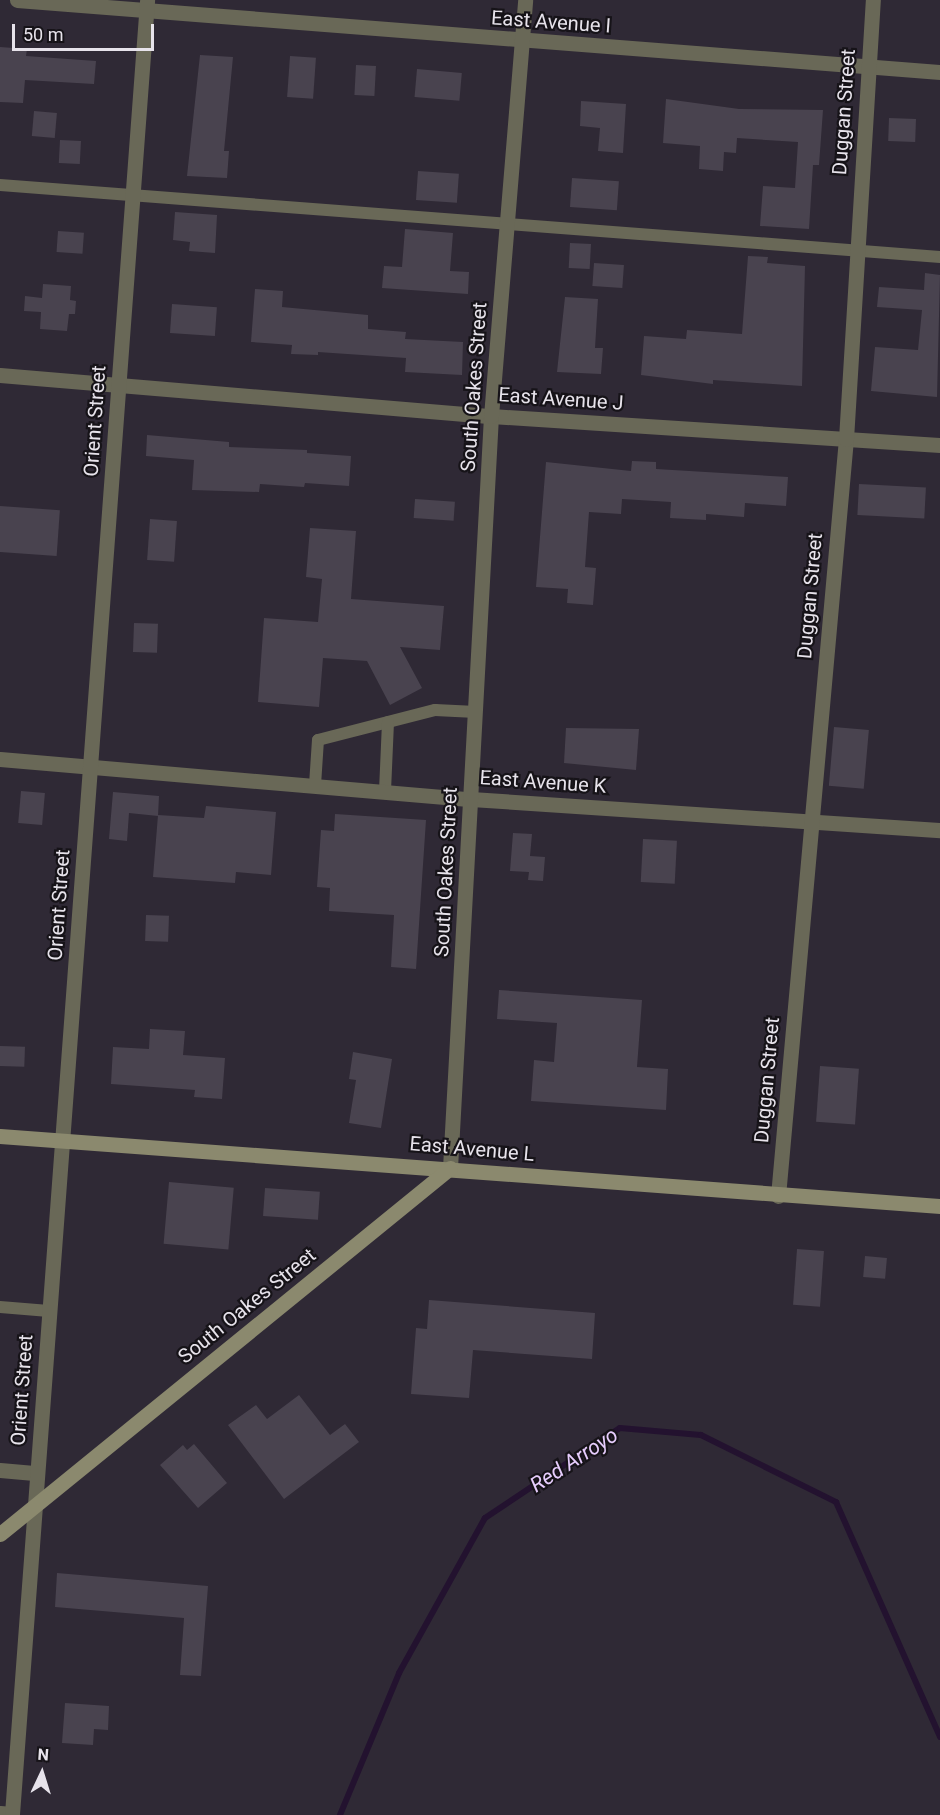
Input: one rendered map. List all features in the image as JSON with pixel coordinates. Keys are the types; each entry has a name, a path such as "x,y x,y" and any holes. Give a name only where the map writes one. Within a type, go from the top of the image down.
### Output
{"main road":[{"name":"East Avenue L","path":"0,1136 450,1168 778,1196 940,1206"},
{"name":"South Oakes Street","path":"0,1534 450,1168"}],"street":[{"name":"East Avenue I","path":"16,0 147,4 522,42 940,72"},
{"name":"South Oakes Street","path":"450,1168 491,416 525,0"},
{"name":"Duggan Street","path":"778,1196 846,439 873,0"},
{"name":"Orient Street","path":"6,1813 35,1507 147,4"},
{"name":"East Avenue J","path":"0,375 491,416 940,445"},
{"name":"East Avenue K","path":"0,759 471,799 940,830"},
{"path":"0,1470 37,1473"}],"lane":[{"path":"0,185 940,257"},
{"path":"315,785 318,740 435,710 476,712"},
{"path":"385,791 388,722"},
{"path":"0,1307 49,1311"}],"building":[{"path":"0,47 27,49 26,56 96,61 94,84 25,80 23,103 0,102"},
{"path":"200,55 233,57 224,151 229,151 227,178 187,176"},
{"path":"290,56 316,58 313,99 287,97"},
{"path":"356,65 376,66 374,96 354,95"},
{"path":"417,69 462,73 459,101 415,97"},
{"path":"666,99 739,109 823,110 819,165 813,165 809,229 760,226 763,186 795,188 798,142 737,138 736,153 724,152 723,171 699,169 700,146 663,143"},
{"path":"581,101 626,104 623,153 598,151 600,128 580,126"},
{"path":"34,111 57,113 55,138 32,136"},
{"path":"889,118 916,119 915,142 888,141"},
{"path":"60,140 81,141 80,164 59,163"},
{"path":"418,171 459,174 457,203 416,200"},
{"path":"572,178 619,181 617,210 570,207"},
{"path":"175,212 217,215 215,253 189,251 190,242 173,240"},
{"path":"405,229 453,233 450,271 469,272 468,294 382,288 384,266 402,267"},
{"path":"58,231 84,233 82,254 57,252"},
{"path":"570,243 591,244 590,269 569,268"},
{"path":"748,256 768,257 767,263 805,266 802,386 713,380 713,384 641,375 644,336 686,339 687,330 742,334"},
{"path":"594,263 624,265 622,288 592,286"},
{"path":"925,273 940,275 937,397 871,391 875,347 918,350 922,310 877,307 879,287 924,290"},
{"path":"43,284 71,286 70,300 76,301 75,314 69,314 67,331 40,329 41,312 24,311 25,296 42,298"},
{"path":"255,289 283,291 282,307 368,315 368,329 406,332 405,339 463,342 462,375 405,372 406,358 318,352 318,355 291,354 292,345 251,342"},
{"path":"565,297 598,299 595,348 603,348 601,374 557,372"},
{"path":"172,304 217,307 215,336 170,333"},
{"path":"147,435 229,442 229,447 307,450 307,453 351,456 349,486 305,483 304,487 260,484 259,492 192,490 194,460 146,456"},
{"path":"632,461 656,462 656,469 788,477 786,506 745,503 744,517 706,514 706,520 670,518 671,502 622,499 621,514 589,512 585,567 596,568 593,605 567,603 568,589 536,587 546,462 631,471"},
{"path":"859,484 926,488 924,518 857,515"},
{"path":"415,499 455,502 454,521 414,518"},
{"path":"0,506 60,510 57,556 0,552"},
{"path":"150,519 177,521 174,562 147,560"},
{"path":"310,528 356,531 351,599 444,606 440,650 400,647 422,688 390,705 367,661 323,658 319,707 258,702 264,618 318,622 322,579 306,577"},
{"path":"134,623 158,624 157,653 133,652"},
{"path":"834,727 869,730 864,789 829,786"},
{"path":"566,728 639,729 636,770 564,763"},
{"path":"21,791 45,793 42,825 18,823"},
{"path":"113,792 159,796 158,816 129,813 127,841 109,839"},
{"path":"206,806 276,812 271,875 236,872 235,883 153,877 158,815 204,818"},
{"path":"335,814 426,820 416,969 391,967 394,915 329,911 330,888 317,887 321,830 334,831"},
{"path":"513,833 532,834 530,856 545,857 543,881 528,880 529,872 510,871"},
{"path":"643,839 677,841 675,884 641,882"},
{"path":"146,915 169,916 168,942 145,941"},
{"path":"499,990 642,1000 637,1067 668,1069 666,1110 531,1101 534,1060 554,1062 557,1023 497,1019"},
{"path":"150,1029 185,1031 183,1055 225,1058 222,1099 194,1097 195,1090 111,1084 113,1047 149,1049"},
{"path":"0,1046 25,1047 24,1067 0,1066"},
{"path":"353,1052 392,1059 381,1128 349,1123 356,1080 349,1079"},
{"path":"820,1066 859,1069 855,1125 816,1122"},
{"path":"169,1182 234,1188 228,1249 164,1244"},
{"path":"265,1188 320,1192 318,1220 263,1216"},
{"path":"797,1249 824,1251 820,1307 793,1305"},
{"path":"865,1256 887,1258 885,1279 863,1277"},
{"path":"429,1300 595,1313 592,1359 473,1350 469,1398 411,1394 416,1328 427,1329"},
{"path":"299,1395 330,1435 345,1424 359,1442 284,1499 228,1425 256,1405 267,1419"},
{"path":"194,1444 227,1483 198,1508 160,1465 183,1445 187,1450"},
{"path":"57,1573 208,1586 201,1676 180,1675 184,1618 55,1607"},
{"path":"65,1703 109,1706 108,1730 94,1729 93,1745 62,1743"}],"waterway":[{"name":"Red Arroyo","path":"340,1815 399,1673 485,1518 620,1428 701,1435 836,1502 940,1737"}]}
